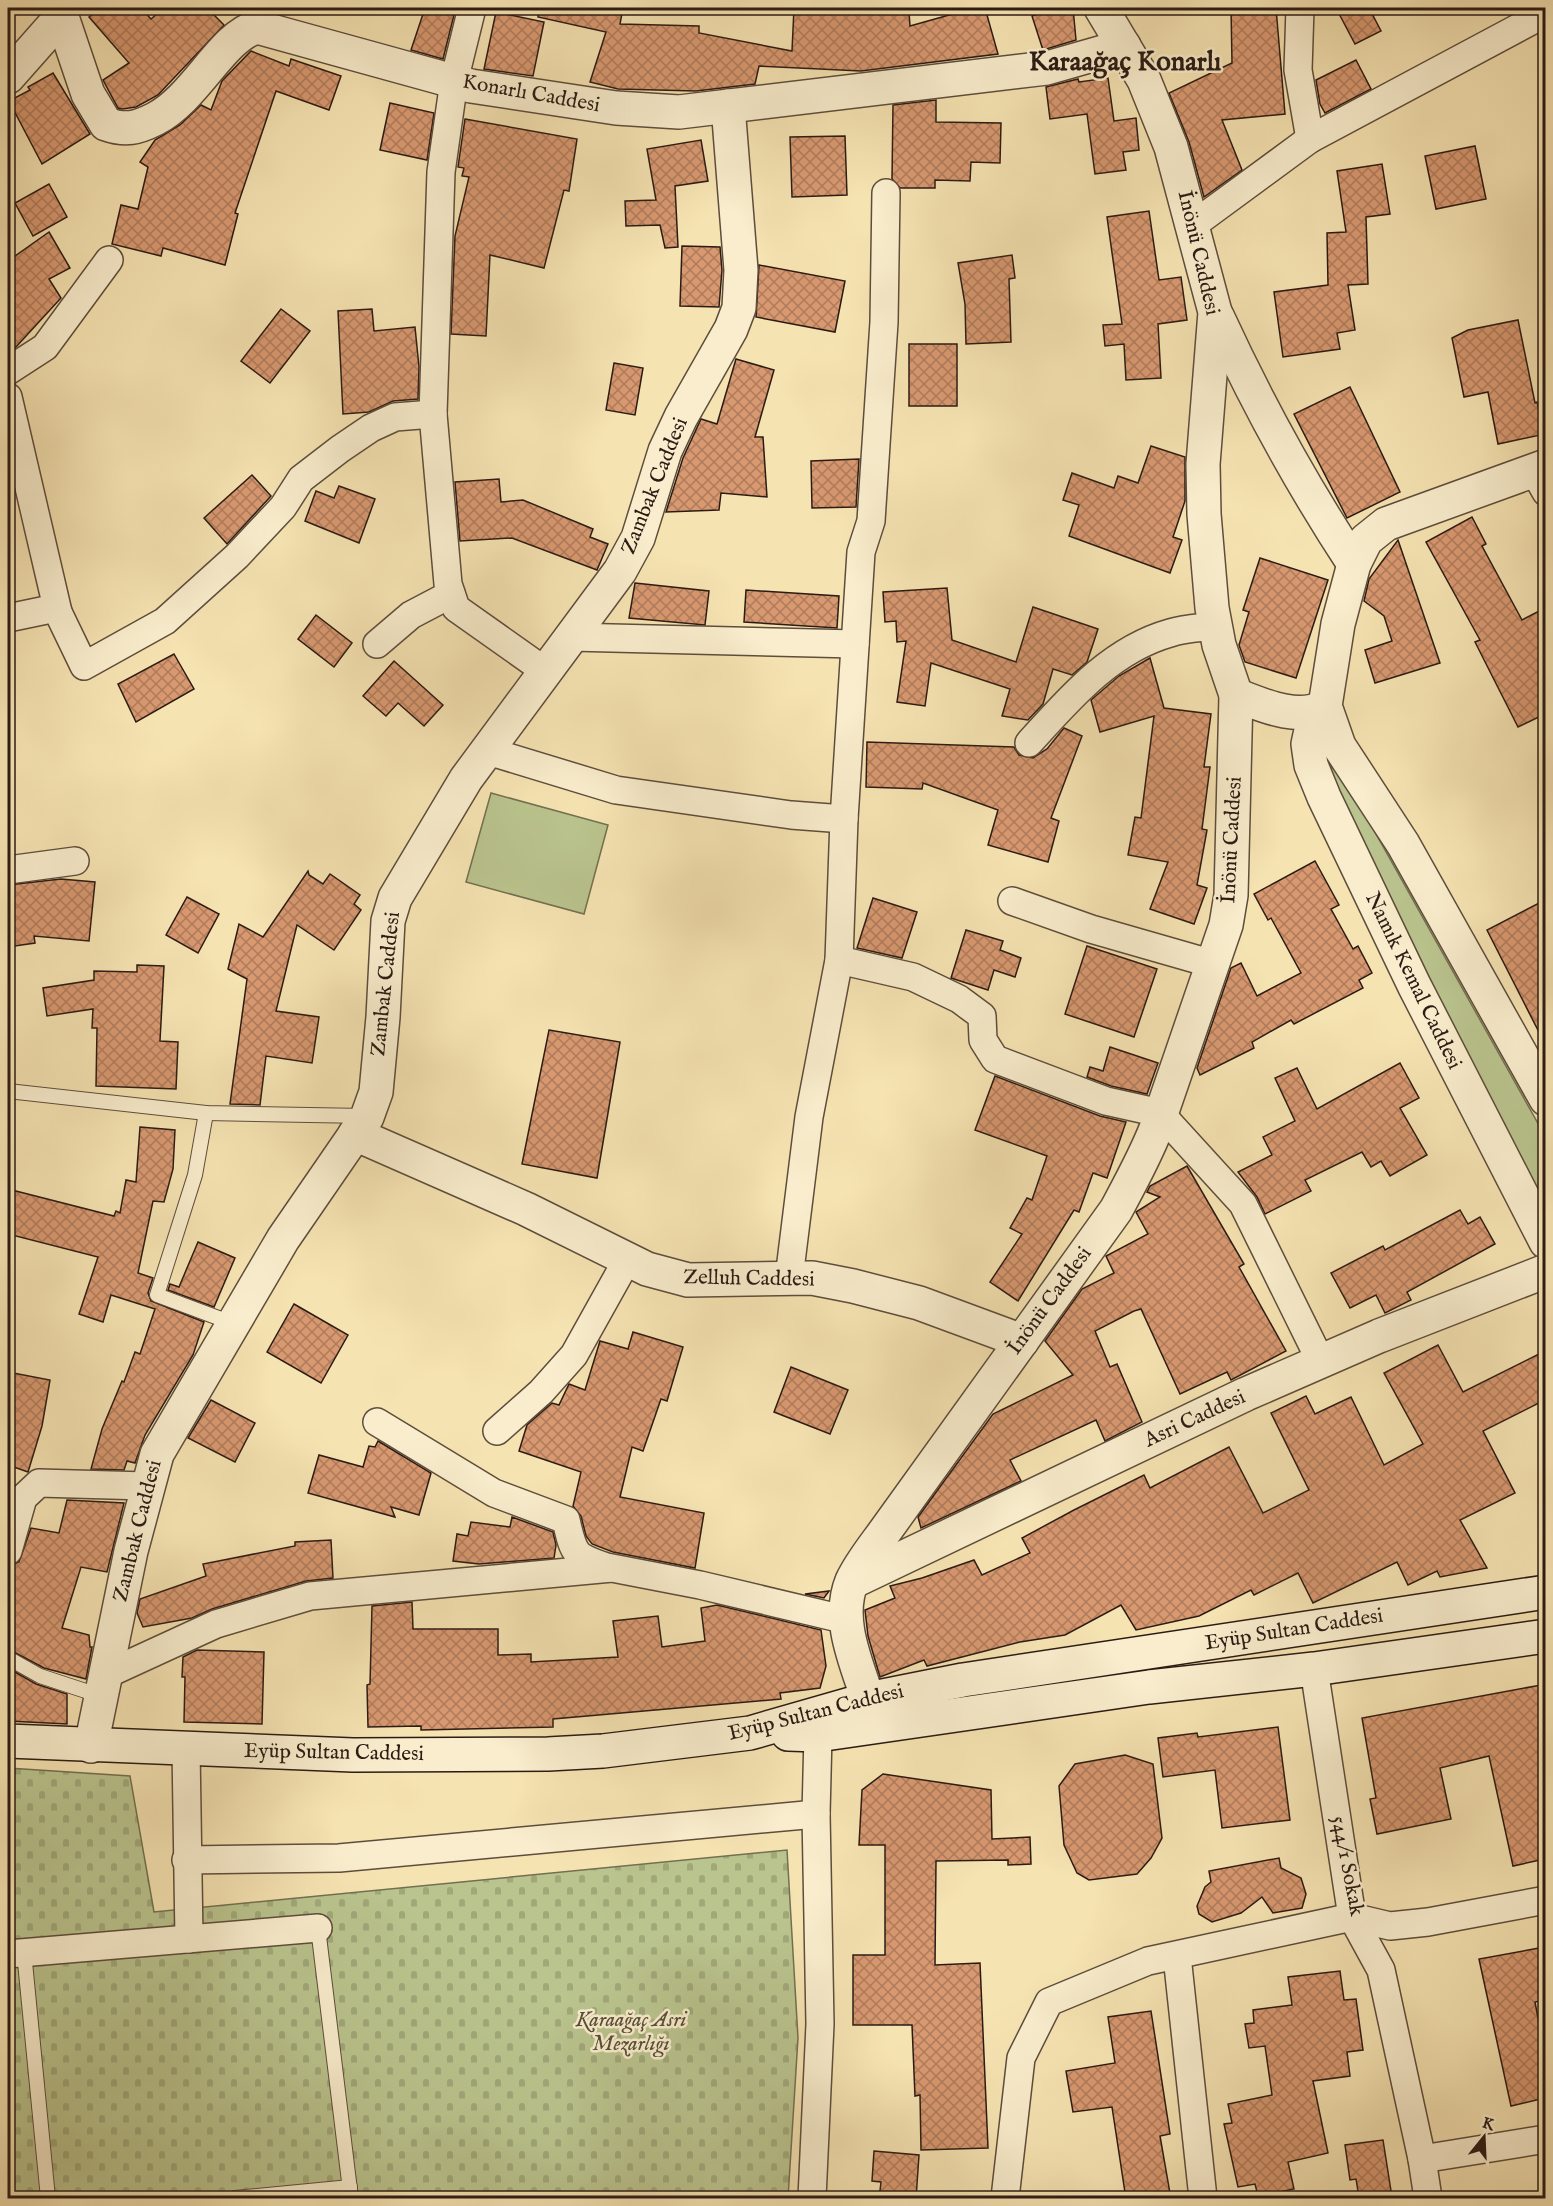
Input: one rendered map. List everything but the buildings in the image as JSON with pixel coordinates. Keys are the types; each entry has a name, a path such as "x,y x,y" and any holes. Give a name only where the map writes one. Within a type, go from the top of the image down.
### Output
{"street":[{"path":"472,8 454,81 441,172 433,414 451,594 456,608 545,671"},
{"name":"İnönü Caddesi","path":"868,1699 851,1647 847,1620 852,1582 883,1534 1116,1210 1147,1152 1226,925 1232,885 1236,695 1216,626 1204,514 1203,464 1215,312 1172,147 1144,80 1101,8"},
{"path":"1300,8 1299,70 1310,139"},
{"path":"8,77 61,12"},
{"name":"Konarlı Caddesi","path":"61,12 88,94 106,124 129,130 169,111 189,93 234,39 244,30 257,27 454,81 526,97 616,108 679,112 1047,68 1124,46"},
{"path":"1193,225 1310,139 1545,13"},
{"name":"Zambak Caddesi","path":"91,1746 146,1486 166,1435 283,1239 361,1125 376,1092 384,1017 388,921 395,898 447,808 620,571 638,538 665,451 681,417 731,329 739,308 741,270 728,106"},
{"path":"789,1278 809,1117 839,960 844,819 861,552 871,521 884,322 886,193"},
{"path":"8,370 45,347 109,260"},
{"path":"1215,312 1249,387 1276,437 1354,564"},
{"path":"8,397 58,612 84,666 165,621 237,556 283,507 301,479 340,448 371,428 395,417 433,414"},
{"name":"Namık Kemal Caddesi","path":"1542,476 1386,525 1366,540 1354,564 1338,624 1320,709 1308,744 1311,765 1324,797 1419,995 1545,1242"},
{"path":"377,644 411,615 451,594"},
{"path":"8,618 56,608 58,612"},
{"path":"1029,743 1069,699 1119,655 1170,633 1216,626"},
{"path":"571,638 855,644"},
{"path":"1236,695 1277,709 1320,709 1339,746 1403,844 1545,1098"},
{"path":"488,751 616,790 791,815 844,819"},
{"path":"8,870 75,861"},
{"path":"1012,901 1091,929 1213,964"},
{"path":"839,960 912,977 959,999 982,1016 984,1040 995,1059 1106,1101 1160,1113 1243,1204 1321,1362"},
{"name":"Zelluh Caddesi","path":"361,1125 647,1269 688,1280 812,1278 919,1303 1022,1341"},
{"path":"497,1431 541,1392 574,1355 627,1260"},
{"name":"Asri Caddesi","path":"852,1582 1217,1408 1321,1362 1545,1271"},
{"path":"377,1422 494,1493 566,1520 572,1548 588,1561 847,1620"},
{"path":"8,1551 23,1498 39,1484 146,1486"},
{"path":"103,1685 216,1624 310,1596 612,1568"},
{"name":"Eyüp Sultan Caddesi","path":"8,1741 353,1755 548,1754 603,1751 750,1733 868,1699 963,1680 1545,1592"},
{"path":"750,1733 818,1735 1149,1687 1314,1669 1545,1636"},
{"name":"544/1 Sokak","path":"1314,1669 1352,1917 1381,1970 1422,2159 1428,2199"},
{"path":"812,2199 820,2024 816,1814 818,1735"},
{"path":"186,1749 189,1939"},
{"path":"186,1860 339,1858 816,1814"},
{"path":"1005,2199 1022,2058 1049,2002 1148,1961 1352,1917 1390,1926 1428,1922 1545,1900"},
{"path":"16,1953 318,1928"},
{"path":"1176,1956 1203,2199"},
{"path":"1422,2159 1545,2139"}],"lane":[{"path":"8,1091 206,1113 361,1125"},
{"path":"206,1113 195,1175 157,1295 232,1323"},
{"path":"8,1658 40,1676 103,1685"},
{"path":"235,2199 351,2193 318,1928"},
{"path":"16,1953 48,2199"}],"green space":[{"path":"1333,765 1338,766 1545,1136 1545,1206 1464,1050 1330,772"},
{"path":"491,793 608,825 584,914 466,882"},
{"name":"Karaağaç Asri Mezarlığı","path":"8,1768 130,1776 154,1912 787,1850 798,2038 788,2198 8,2198"}],"district":[{"name":"Karaağaç Konarlı","path":"1125,63"}]}
